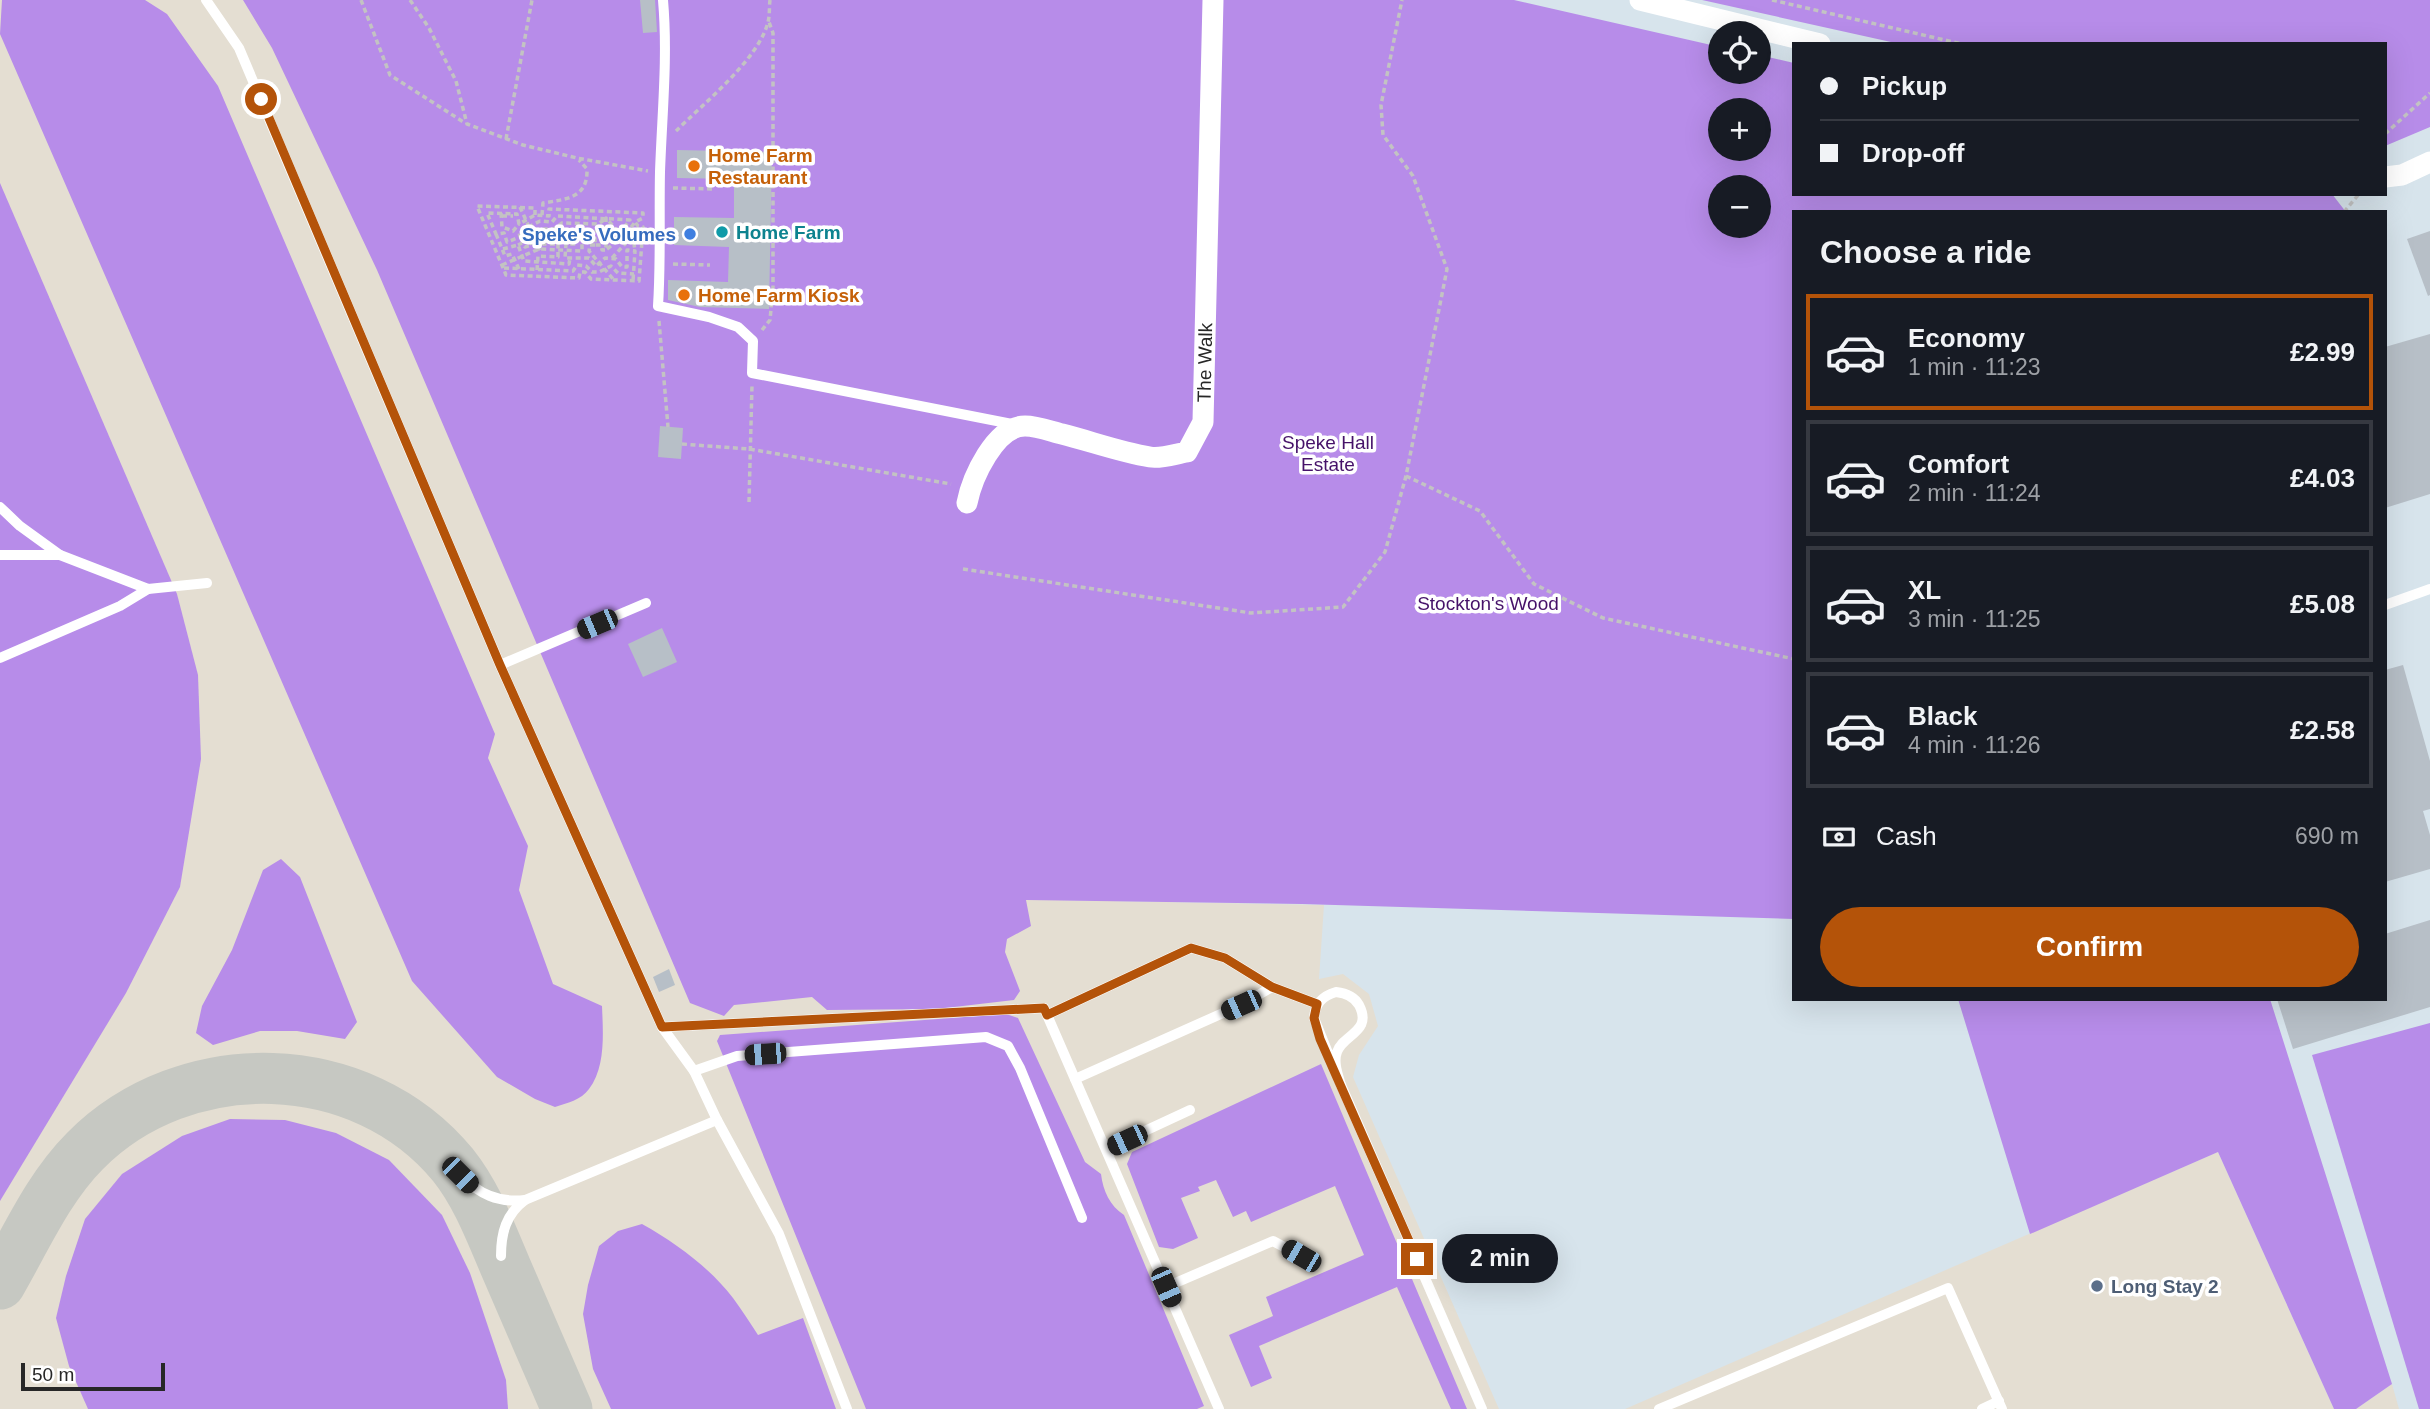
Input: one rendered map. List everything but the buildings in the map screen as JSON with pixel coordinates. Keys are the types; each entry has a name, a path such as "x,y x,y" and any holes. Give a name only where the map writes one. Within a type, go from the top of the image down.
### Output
{"street":[{"name":"The Walk","path":"1024,426 1153,458 1187,452 1203,422 1213,0"},
{"path":"1640,0 1811,42"},
{"path":"2387,177 2402,175 2430,162"},
{"path":"968,495 996,442 1010,430 1024,426"}],"lane":[{"path":"206,0 239,48 500,665 662,1027 694,1071 717,1120 779,1234 847,1409"},
{"path":"663,0 666,43 658,306 709,317 738,327 753,341 752,373 1024,426"},
{"path":"0,507 20,526 60,555 148,589"},
{"path":"0,555 60,555"},
{"path":"0,658 120,606 148,589 207,583"},
{"path":"2387,604 2430,589"},
{"path":"500,665 646,603"},
{"path":"1047,1015 1191,948 1225,958 1272,987 1317,1004"},
{"path":"1075,1079 1241,1005 1272,987"},
{"path":"1341,1085 1336,1052 1357,1032 1362,1016 1356,1001 1343,993 1328,994 1317,1004 1312,1032 1341,1085 1482,1409"},
{"path":"662,1027 1044,1008 1220,1409"},
{"path":"694,1071 737,1056 986,1037 1008,1046 1020,1068 1082,1218"},
{"path":"1106,1149 1190,1110"},
{"path":"501,1256 506,1222 525,1200 717,1120"},
{"path":"460,1175 484,1195 505,1200 525,1200"},
{"path":"1166,1287 1273,1241 1301,1256"},
{"path":"1659,1409 1948,1288 2001,1405 1982,1409"}],"path":[{"path":"361,0 390,75 467,124 523,145 660,173"},
{"path":"410,0 429,28 456,81 467,124"},
{"path":"506,139 532,0"},
{"path":"662,145 749,58 769,22 770,0"},
{"path":"963,569 1251,613 1343,607 1385,552 1406,476 1447,269 1413,176 1383,135 1381,105 1402,0"},
{"path":"1772,0 1953,42"},
{"path":"753,341 770,320 772,286 774,33 769,22"},
{"path":"2387,132 2430,93"},
{"path":"542,215 542,203 571,197 583,190 587,169 578,158"},
{"path":"660,188 715,189"},
{"path":"2346,210 2357,196"},
{"path":"535,215 535,208 477,206 506,275 579,278 580,272 585,272 591,279 639,281 642,241 636,238 636,233 642,232 643,227 635,222"},
{"path":"521,209 538,249"},
{"path":"501,215 502,227 513,231 519,224 535,215 549,216 549,209 643,213 643,218 635,222 632,228 606,250"},
{"path":"513,216 487,213 505,256 512,254 519,269"},
{"path":"501,215 517,214 519,224"},
{"path":"496,234 504,233 507,242 520,237 519,232 540,221 552,222 556,216 630,220 622,230 634,244 633,281"},
{"path":"503,249 522,243 525,247 532,245 528,236 539,229 554,229 562,223 598,224 606,218"},
{"path":"606,218 606,250"},
{"path":"606,218 625,244 611,259"},
{"path":"539,229 540,236 576,237 576,244 566,244 565,258 589,258 596,266 605,258 616,259 622,267 627,267 627,250 635,251"},
{"path":"558,236 568,230 600,231 601,238 606,238"},
{"path":"537,270 538,256 558,257 558,236"},
{"path":"538,249 582,251 582,237 595,237 595,245"},
{"path":"504,265 538,249 542,244 558,244"},
{"path":"517,245 524,261 569,264 570,258"},
{"path":"606,250 602,250 601,245 590,245 590,251 613,278"},
{"path":"661,263 710,265"},
{"path":"504,265 519,269 573,271 577,265 586,266 592,272 599,272 611,265 618,273 634,274"},
{"path":"658,306 668,427"},
{"path":"749,502 752,373"},
{"path":"682,444 749,449 968,495"},
{"path":"1406,476 1480,511 1534,584 1603,618 1792,659"}],"shaded area":[{"path":"0,0 343,0 996,899 1324,905 1319,979 1343,974 1369,994 1378,1026 1359,1055 1353,1077 1499,1409 0,1409"},
{"name":"Long Stay 2","path":"2218,1152 2334,1409 1625,1409"},
{"path":"2392,1384 2399,1409 2356,1409"}],"green space":[{"path":"2,0 145,0 167,14 218,86 495,734 488,758 528,846 519,890 553,984 602,1006 601,1060 589,1089 578,1098 555,1107 497,1077 412,981 0,34"},
{"name":"Speke Hall Estate","path":"243,0 1514,0 1708,44 1708,84 1771,84 1771,58 1792,63 1792,196 2334,196 2344,210 1792,210 1792,919 1302,904 1026,900 1031,926 1007,939 1005,952 1020,991 1014,1000 937,1009 827,1010 812,997 734,1005 724,1016 690,1003 377,270 272,48"},
{"path":"1702,0 2430,0 2430,127 2387,145 2387,42 1891,42"},
{"path":"0,183 177,594 198,675 201,759 180,887 126,993 0,1201"},
{"path":"281,859 300,877 357,1022 345,1039 297,1031 260,1031 213,1045 196,1033 202,1006 232,950 263,870"},
{"path":"1959,1001 2271,1001 2392,1384 2356,1409 2334,1409 2218,1152 2030,1234"},
{"path":"1006,1014 1018,1018 1085,1162 1101,1174 1108,1198 1124,1215 1204,1406 1197,1409 866,1409 717,1041 720,1035"},
{"path":"2430,1023 2430,1409 2419,1409 2312,1055"},
{"path":"1321,1064 1467,1409 1451,1409 1397,1287 1259,1346 1272,1378 1251,1387 1229,1335 1273,1316 1266,1297 1364,1255 1335,1186 1251,1222 1246,1211 1233,1217 1216,1180 1198,1187 1200,1191 1181,1198 1198,1238 1173,1249 1159,1247 1127,1164 1132,1152"},
{"path":"230,1119 285,1120 336,1133 389,1160 442,1215 470,1273 506,1380 508,1409 88,1409 69,1366 56,1318 66,1276 85,1219 122,1174 182,1136"},
{"path":"642,1224 703,1266 733,1298 758,1335 803,1318 836,1409 611,1409 593,1369 583,1314 599,1246 618,1231"}],"taxiway":[{"path":"0,1284 38,1214 72,1165 126,1118 172,1095 221,1082 272,1078 323,1085 371,1102 415,1128 453,1165 483,1215 567,1409"}],"place":[{"name":"Home Farm Restaurant","path":"694,166"},
{"name":"Home Farm","path":"722,232"},
{"name":"Speke's Volumes","path":"690,234"},
{"name":"Home Farm Kiosk","path":"684,295"},
{"name":"Long Stay 2","path":"2097,1286"}],"route":[{"path":"261,99 500,665 662,1027 1044,1008 1047,1015 1191,948 1225,958 1272,987 1317,1004 1314,1018 1320,1039 1417,1259"}],"park label":[{"name":"Stockton's Wood","path":"1488,603"}]}
